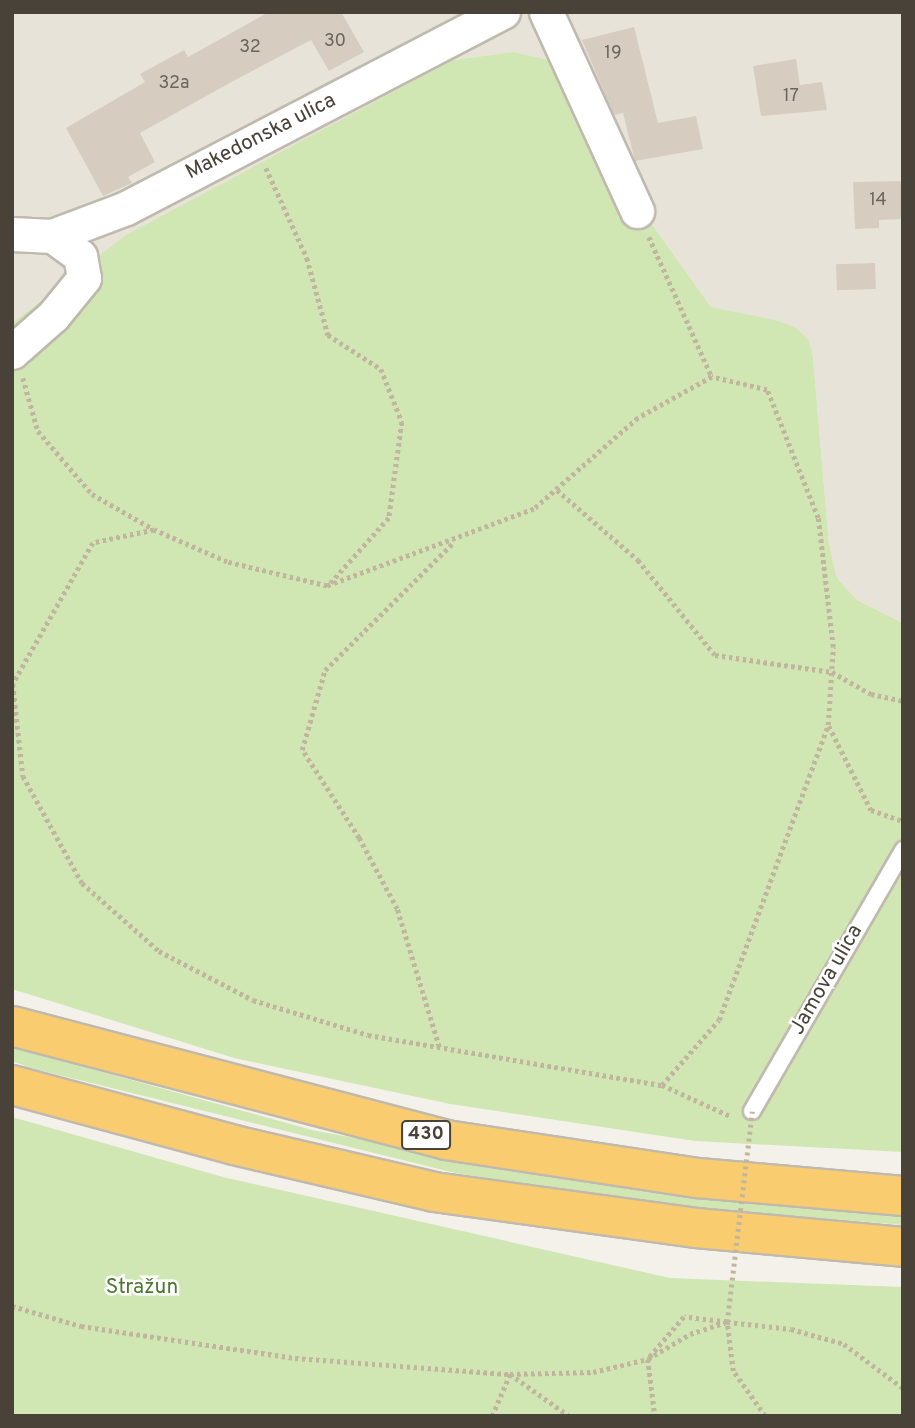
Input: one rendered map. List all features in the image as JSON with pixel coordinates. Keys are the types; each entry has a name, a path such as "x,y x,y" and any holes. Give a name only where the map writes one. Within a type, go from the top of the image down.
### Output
{"highway":[{"name":"430","path":"12,1026 446,1140 698,1178 903,1196"},
{"path":"12,1085 434,1192 696,1228 903,1247"}],"street":[{"name":"Makedonska ulica","path":"12,234 52,236 126,208 503,12"},
{"path":"546,12 638,211"},
{"path":"13,351 53,316 84,278 80,256 52,236"}],"lane":[{"name":"Jamova ulica","path":"751,1118 903,850"}],"path":[{"path":"254,141 307,258 328,335 381,369 401,422 389,518 327,586"},
{"path":"638,211 712,377"},
{"path":"13,351 38,431 92,494 154,530 227,562 327,586 534,509 638,418 712,377 767,390 818,518 833,647 828,725 719,1020 662,1086"},
{"path":"557,489 638,560 715,655 832,671 871,694 903,701"},
{"path":"154,530 93,543 13,684 23,776 82,883 159,951 253,1000 368,1035 662,1086 751,1118 727,1322 733,1371 765,1416"},
{"path":"439,1047 397,909 359,838 302,750 325,670 455,540"},
{"path":"828,725 871,810 903,821"},
{"path":"12,1306 81,1326 295,1358 510,1374 593,1372 648,1359 690,1335 727,1322"},
{"path":"655,1416 648,1359 684,1317 791,1329 844,1344 903,1388"},
{"path":"492,1416 510,1374"},
{"path":"510,1374 569,1416"}],"shaded area":[{"path":"12,12 903,12 903,623 857,600 837,578 829,544 813,357 795,327 711,307 595,145 513,52 453,60 59,286 12,323"}],"green space":[{"path":"513,52 548,60 570,84 595,145 711,307 775,320 795,327 808,339 813,357 829,544 837,578 857,600 903,623 903,1152 695,1141 450,1104 234,1058 12,989 12,323 126,235 453,60"},
{"path":"12,1047 312,1130 532,1172 903,1208 903,1225 650,1204 455,1173 31,1068 12,1061"},
{"name":"Stražun","path":"12,1117 223,1177 670,1278 903,1287 903,1416 12,1416"}],"building":[{"path":"269,12 341,12 364,52 329,71 311,40 235,80 140,133 155,162 128,177 132,183 103,196 66,128 145,82 140,74 184,50 188,57"},
{"path":"634,27 658,123 696,116 703,149 635,161 623,113 614,115 582,40"},
{"path":"796,59 800,85 822,82 827,110 761,116 753,66"},
{"path":"903,181 903,219 879,220 879,228 855,229 853,182"},
{"path":"875,263 876,289 837,290 836,264"}]}
